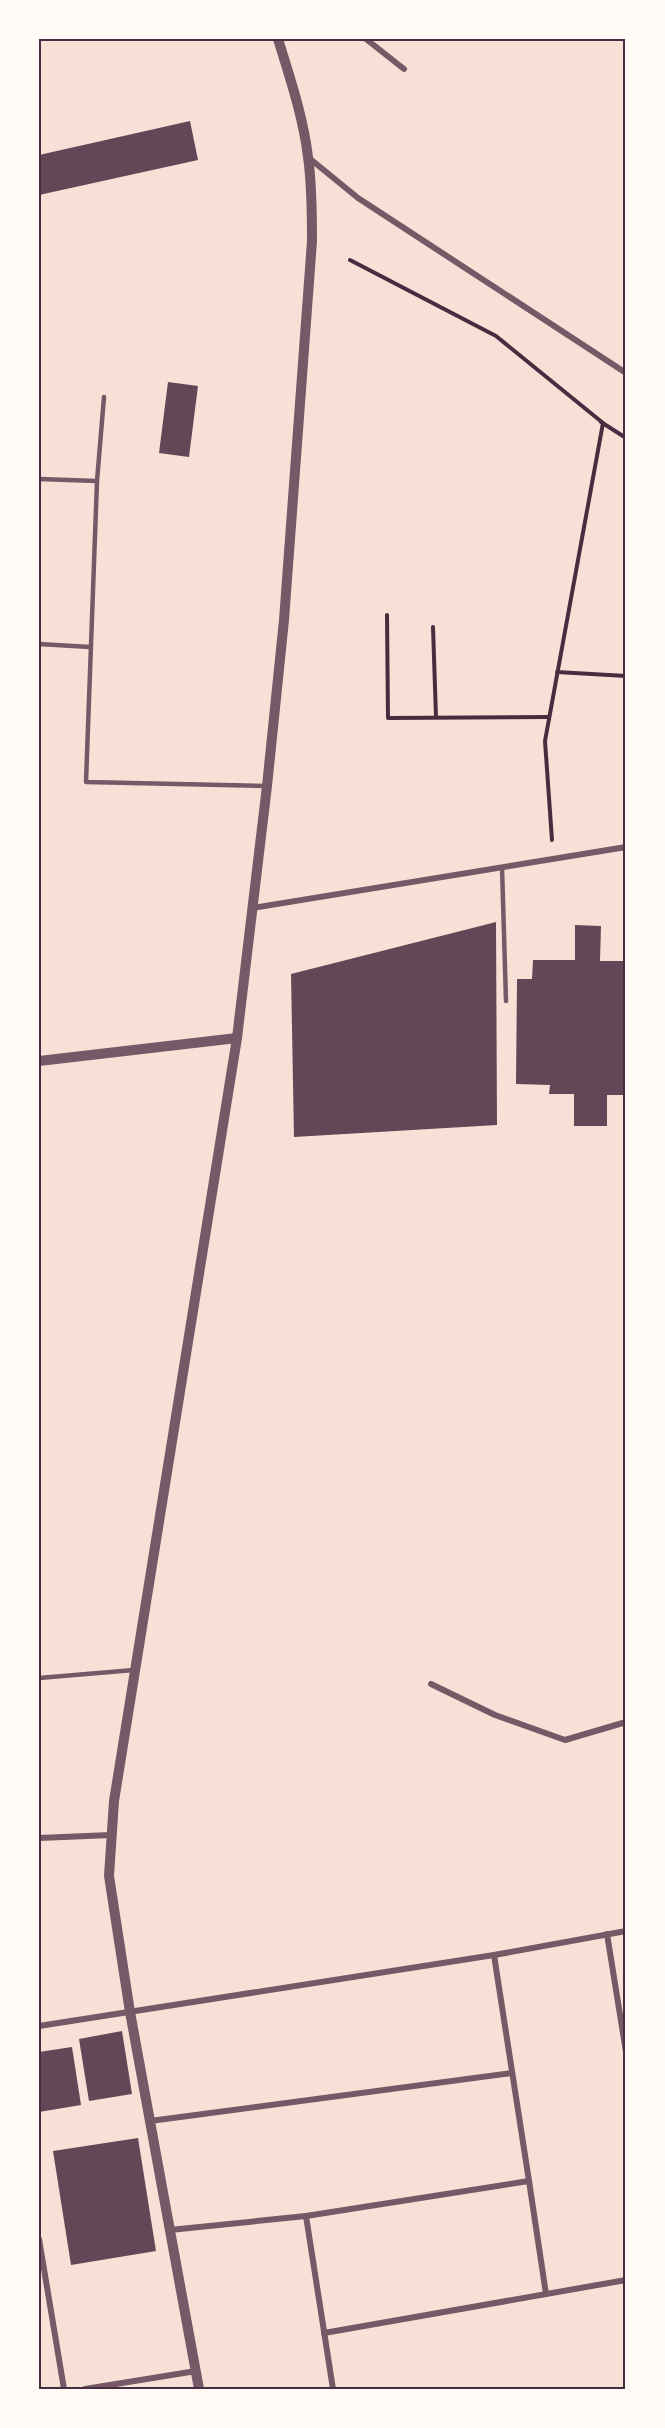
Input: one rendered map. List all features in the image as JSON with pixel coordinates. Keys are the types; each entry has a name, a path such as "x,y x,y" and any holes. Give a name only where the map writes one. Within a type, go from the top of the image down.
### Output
{"street":[{"path":"199,2389 130,2012 109,1876 114,1801 237,1038 267,786 286,596 312,241 312,199 309,157 300,111 278,39"},
{"path":"366,39 404,69"},
{"path":"309,157 358,198 626,373"},
{"path":"252,908 626,846"},
{"path":"39,1061 237,1038"},
{"path":"431,1684 495,1715 565,1740 626,1722"},
{"path":"39,1838 111,1835"},
{"path":"39,2026 494,1955 626,1931"},
{"path":"607,1934 626,2052"},
{"path":"494,1955 546,2294"},
{"path":"150,2121 512,2073"},
{"path":"170,2230 306,2216 529,2181"},
{"path":"306,2216 333,2389"},
{"path":"39,2239 64,2389"},
{"path":"324,2333 626,2280"},
{"path":"85,2389 196,2371"}],"lane":[{"path":"104,397 97,481 86,782 267,786"},
{"path":"39,479 97,481"},
{"path":"39,644 90,647"},
{"path":"502,867 506,1001"},
{"path":"39,1678 136,1670"}],"path":[{"path":"350,260 496,336 600,421 626,438"},
{"path":"554,859 545,741 603,423 600,421"},
{"path":"387,615 388,718 549,717"},
{"path":"433,627 436,717"},
{"path":"557,672 626,676"}],"building":[{"path":"190,121 198,160 39,195 39,155"},
{"path":"168,382 198,386 189,457 159,453"},
{"path":"496,922 497,1125 294,1137 291,974"},
{"path":"575,925 601,926 600,961 626,961 626,1085 624,1085 623,1095 607,1095 607,1126 574,1126 574,1094 549,1094 550,1085 516,1084 517,979 532,979 533,960 575,960"},
{"path":"122,2031 132,2094 89,2101 79,2039"},
{"path":"72,2047 81,2105 39,2112 39,2052"},
{"path":"138,2138 156,2251 71,2265 53,2151"}]}
